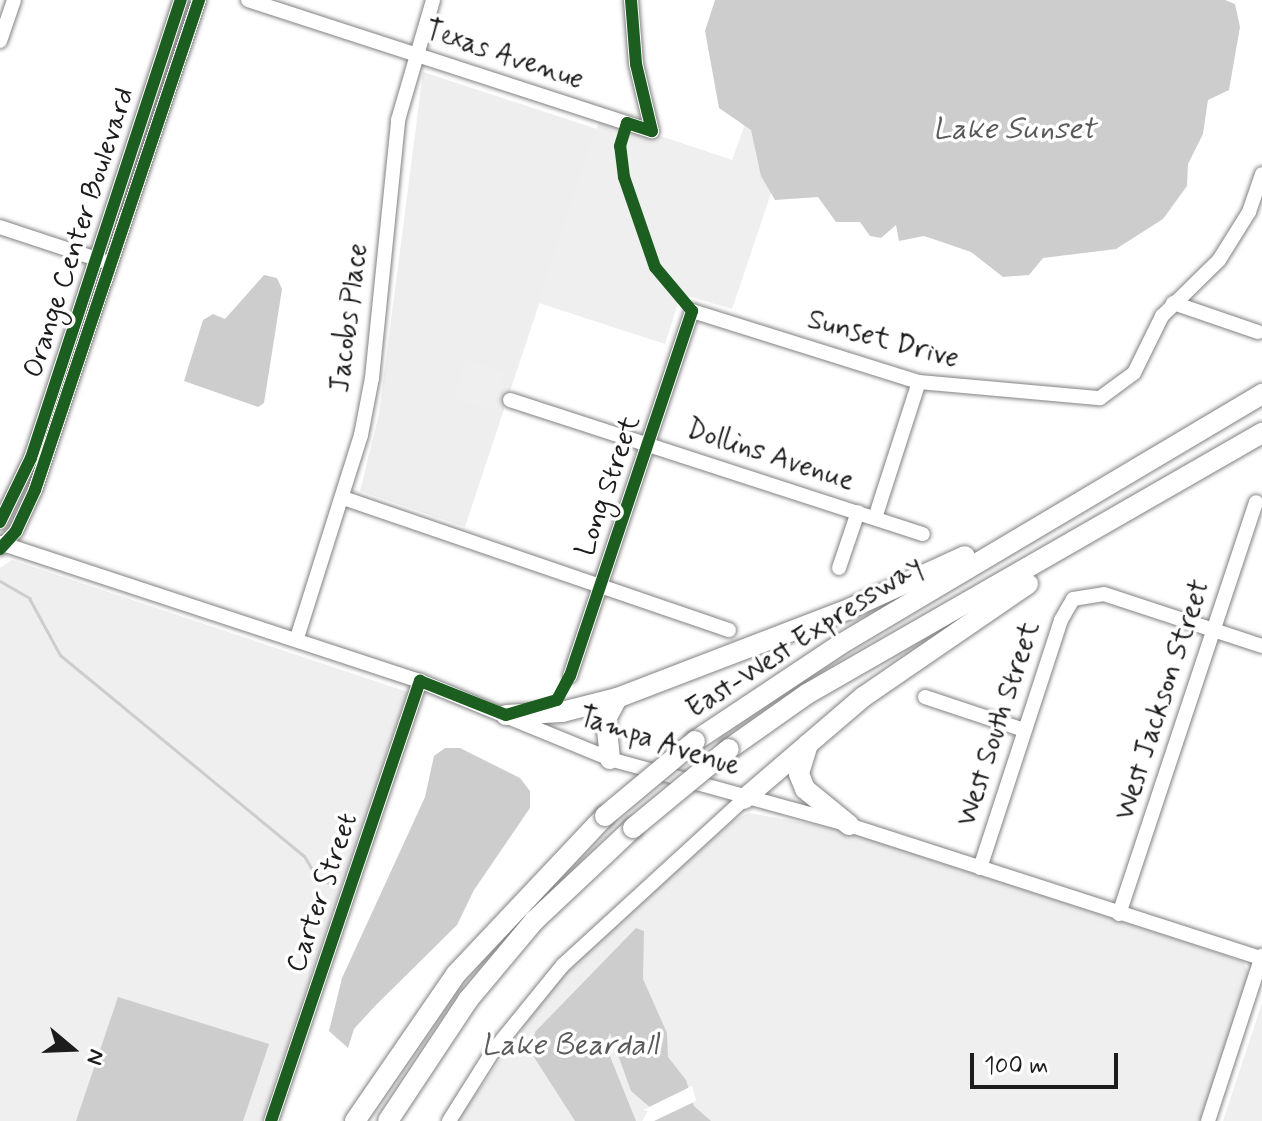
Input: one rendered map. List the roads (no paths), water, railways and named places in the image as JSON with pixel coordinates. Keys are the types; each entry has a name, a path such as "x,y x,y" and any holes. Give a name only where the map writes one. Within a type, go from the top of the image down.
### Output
{"highway":[{"name":"East-West Expressway","path":"355,1121 456,974 605,816 695,741 741,707 1045,520 1262,394"},
{"name":"East-West Expressway","path":"388,1121 468,1000 525,931 633,828 729,749 807,694 1088,537 1262,433"},
{"path":"506,715 562,712 617,698 851,608 1045,520"},
{"path":"744,799 919,657 1066,560 1088,537"},
{"path":"610,759 606,719 617,698"},
{"path":"808,744 799,774 805,789 849,825"}],"street":[{"path":"0,41 14,0"},
{"name":"Orange Center Boulevard","path":"2,545 27,513 95,259 181,0"},
{"name":"Orange Center Boulevard","path":"0,522 28,467 111,264 199,0"},
{"name":"Texas Avenue","path":"248,0 652,131 636,64 631,0"},
{"name":"Jacobs Place","path":"297,638 343,498 372,378 398,120 414,55 433,0"},
{"path":"1258,332 1173,303 1219,260 1235,237 1262,174"},
{"path":"0,227 111,264"},
{"name":"Sunset Drive","path":"692,311 919,382 1088,399 1112,393 1134,373 1173,303"},
{"name":"Long Street","path":"570,676 692,311"},
{"path":"875,518 919,382"},
{"name":"Dollins Avenue","path":"510,400 923,534"},
{"path":"343,498 729,630"},
{"name":"West Jackson Street","path":"1119,914 1256,502"},
{"path":"839,568 858,512"},
{"name":"Tampa Avenue","path":"2,545 297,638 420,681 610,759 744,799 849,825 1119,914 1262,957"},
{"name":"West South Street","path":"980,868 1061,620 1073,599 1104,594 1214,631"},
{"path":"1214,631 1262,646"},
{"name":"Carter Street","path":"271,1121 420,681"},
{"path":"925,697 1024,730"},
{"path":"449,1121 493,1051 563,965 744,799"},
{"path":"1208,1121 1262,957"}],"water":[{"name":"Lake Sunset","path":"715,0 1225,0 1235,4 1240,27 1229,90 1208,100 1203,134 1188,164 1187,186 1163,219 1116,249 1043,258 1029,275 1003,277 971,252 924,236 899,241 896,225 881,238 870,236 860,222 836,222 818,197 775,200 761,176 751,130 719,108 705,31"},
{"path":"264,275 277,278 282,289 264,403 258,407 184,381 203,320 213,314 225,319"},
{"path":"445,748 460,748 520,778 530,791 530,808 474,890 457,925 354,1029 348,1048 329,1031 342,978 425,797 434,756"},
{"name":"Lake Beardall","path":"636,928 644,931 643,979 667,1033 668,1057 686,1080 694,1106 711,1121 646,1121 652,1109 631,1091 610,1033 605,1044 636,1121 575,1121 532,1054 535,1032"},
{"path":"118,997 269,1044 243,1121 76,1121"}],"waterway":[{"path":"0,581 29,598 60,655 304,856 316,876 333,885"}]}
